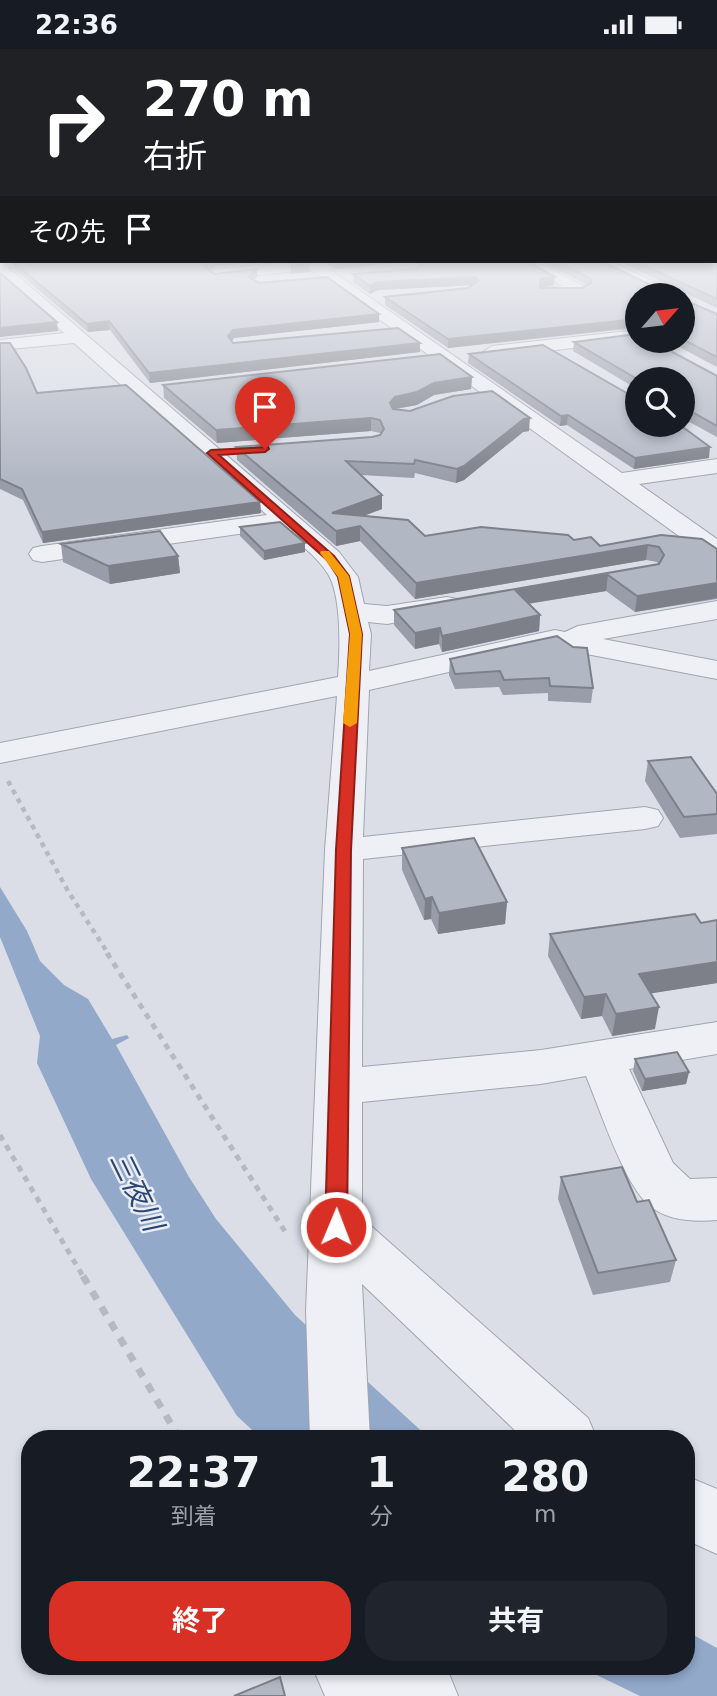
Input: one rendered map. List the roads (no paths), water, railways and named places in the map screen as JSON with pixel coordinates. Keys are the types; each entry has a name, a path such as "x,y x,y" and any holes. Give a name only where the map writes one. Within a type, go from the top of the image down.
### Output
{"street":[{"path":"66,329 155,390 225,452 287,520 330,558 344,576 356,634 344,850 338,1087 334,1311 340,1430"},
{"path":"375,331 394,329"},
{"path":"403,329 621,480 717,551"},
{"path":"418,360 625,336"},
{"path":"0,345 79,337"},
{"path":"546,345 569,359"},
{"path":"464,398 497,394"},
{"path":"621,480 717,466"},
{"path":"42,554 287,520"},
{"path":"352,612 387,615 469,601"},
{"path":"3,765 555,639 717,610"},
{"path":"555,639 717,670"},
{"path":"344,850 645,818"},
{"path":"338,1087 541,1067 717,1038"},
{"path":"600,1057 654,1177 666,1192 690,1202 717,1199"},
{"path":"336,1227 557,1430"},
{"path":"695,1511 717,1522"},
{"path":"352,1679 423,1696"}],"water":[{"name":"三夜川","path":"0,887 27,931 40,961 64,985 88,999 112,1039 127,1035 129,1038 116,1045 189,1177 216,1219 295,1315 420,1430 252,1430 237,1416 91,1179 37,1063 40,1036 0,937"},
{"path":"695,1636 717,1648 717,1696 640,1696 597,1675 695,1675"}]}
